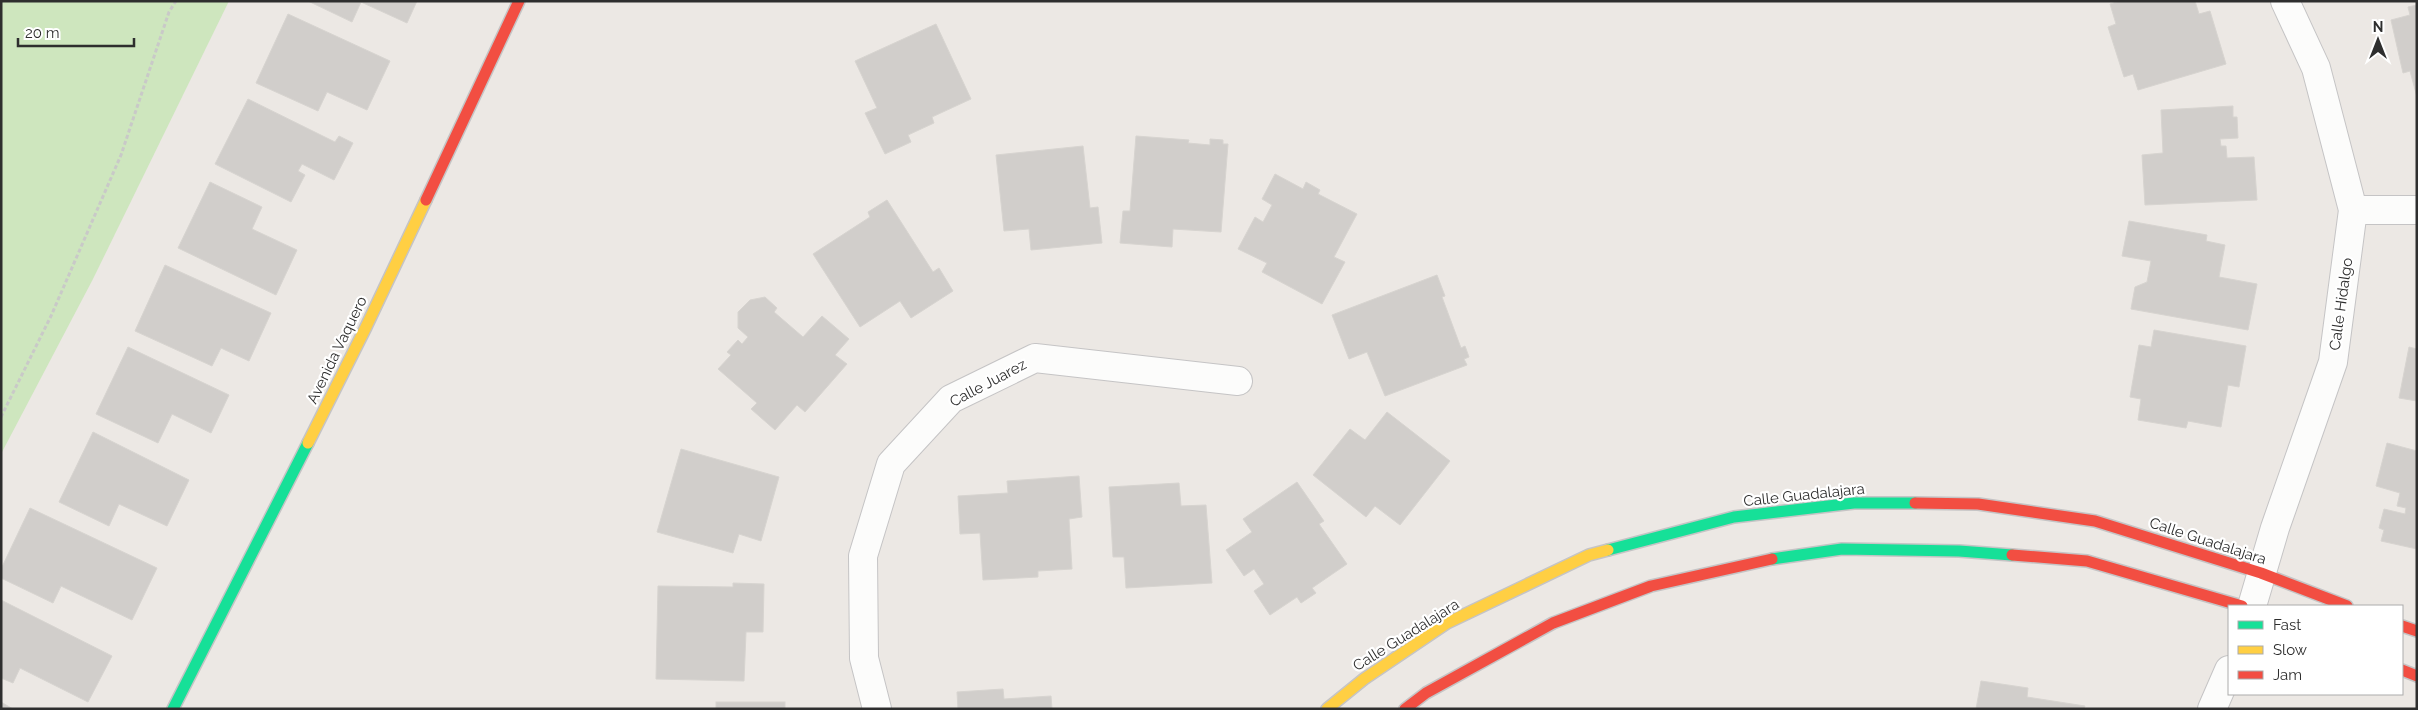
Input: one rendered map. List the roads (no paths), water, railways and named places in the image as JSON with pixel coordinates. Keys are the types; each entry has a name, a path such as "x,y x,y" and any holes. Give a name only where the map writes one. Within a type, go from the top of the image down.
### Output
{"street":[{"name":"Avenida Vaquero","path":"173,709 366,327 519,1"},
{"name":"Calle Hidalgo","path":"2252,605 2261,573 2333,362 2353,210 2316,68 2285,1"},
{"path":"2353,210 2417,210"},
{"name":"Calle Juarez","path":"877,709 864,658 863,556 891,464 951,399 1035,358 1238,381"},
{"name":"Calle Guadalajara","path":"1326,709 1364,679 1447,624 1589,555 1734,517 1854,503 1978,504 2095,521 2261,573 2344,605"},
{"path":"1405,709 1426,693 1553,623 1651,586 1748,563 1842,549 1959,552 2087,561 2239,605"},
{"path":"2403,626 2417,631"},
{"path":"2403,670 2417,676"},
{"path":"2212,709 2228,672"}]}
